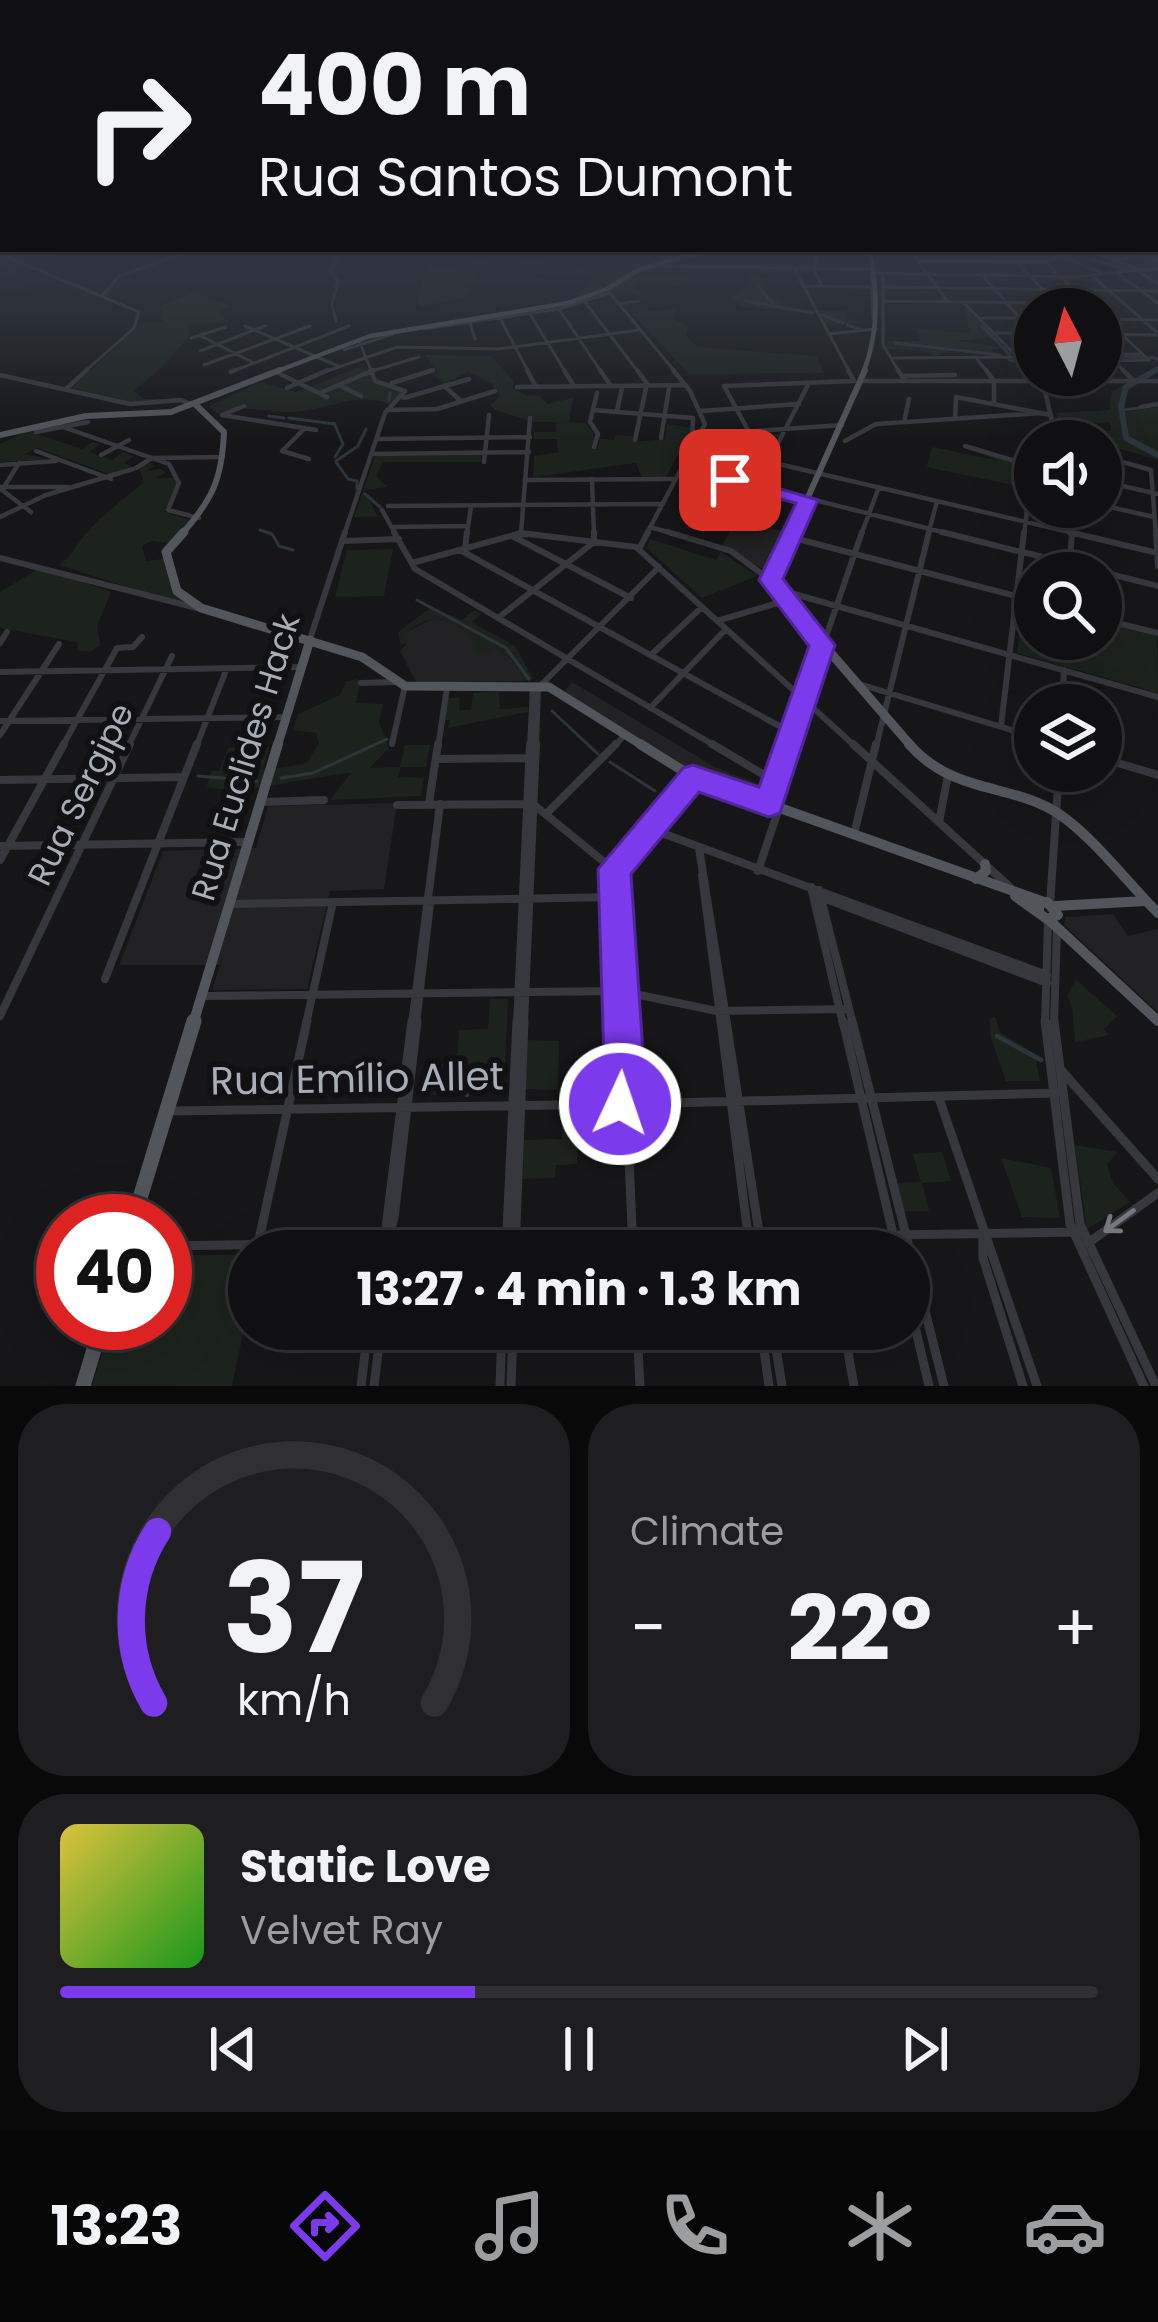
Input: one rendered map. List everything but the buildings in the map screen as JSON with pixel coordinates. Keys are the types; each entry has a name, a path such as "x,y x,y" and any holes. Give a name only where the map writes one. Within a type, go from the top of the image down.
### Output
{"main road":[{"path":"0,435 86,416 150,415 197,408 316,356 388,332 508,313"},
{"path":"877,313 842,425 790,537 776,590 923,760 948,775 1058,813 1158,913"},
{"path":"197,408 225,438 224,457 215,494 171,545 165,559 178,591 201,608 362,657 400,684 537,686 693,777 1022,899"},
{"name":"Rua Euclides Hack","path":"141,1194 310,640"},
{"path":"980,880 985,864"},
{"path":"980,880 1010,887 1158,1021"},
{"path":"1010,887 1053,922"},
{"path":"1053,922 1078,905 1145,901"},
{"path":"82,1386 93,1350"}],"street":[{"path":"67,388 138,323 137,313"},
{"path":"344,350 538,313"},
{"path":"562,313 611,386"},
{"path":"593,313 647,387 635,440"},
{"path":"625,313 686,386 705,424 639,549"},
{"path":"817,313 856,382"},
{"path":"876,313 885,349 903,378"},
{"path":"878,322 880,313"},
{"path":"975,313 1014,356"},
{"path":"1135,313 1158,334"},
{"path":"530,314 574,386"},
{"path":"979,317 1014,318"},
{"path":"500,318 536,387"},
{"path":"1122,319 1158,320"},
{"path":"828,334 878,322"},
{"path":"470,323 475,339"},
{"path":"191,338 226,326"},
{"path":"245,326 338,366"},
{"path":"200,351 266,326"},
{"path":"204,365 310,326"},
{"path":"231,372 350,326"},
{"path":"219,329 236,338"},
{"path":"287,388 364,356 404,347 515,347 640,330"},
{"path":"995,333 1014,333"},
{"path":"1122,334 1158,334"},
{"path":"1122,335 1149,360 1122,361"},
{"path":"201,336 254,363"},
{"path":"360,344 368,372 375,381 404,389 400,398"},
{"path":"1122,354 1142,353"},
{"path":"276,372 323,395 368,372 419,357"},
{"path":"976,357 994,381 994,404"},
{"path":"891,358 1014,358"},
{"path":"926,378 955,375 944,358"},
{"path":"1122,368 1136,380"},
{"path":"389,383 434,370"},
{"path":"0,375 137,405 244,406"},
{"path":"748,432 724,386 903,378 1014,381"},
{"path":"400,398 469,379"},
{"path":"1122,380 1158,381"},
{"path":"339,385 362,397"},
{"path":"756,486 808,385"},
{"path":"444,386 461,401"},
{"path":"517,387 686,386"},
{"path":"617,412 622,388"},
{"path":"661,438 668,388"},
{"path":"387,410 437,409 495,391"},
{"path":"594,446 598,434 590,422 597,394"},
{"path":"1046,396 1052,420"},
{"path":"956,419 956,397 1051,415"},
{"name":"Rua Euclides Hack","path":"310,640 376,439 387,410 400,398"},
{"path":"904,422 909,398"},
{"path":"699,411 799,404"},
{"path":"1141,407 1158,404"},
{"path":"197,408 316,430"},
{"path":"593,410 695,419 688,438 692,446"},
{"path":"845,441 860,437 873,424 1042,413"},
{"path":"484,462 490,415"},
{"path":"280,424 288,417"},
{"path":"521,533 530,418"},
{"path":"36,432 88,422"},
{"path":"699,435 842,425"},
{"path":"60,427 152,458 176,471 179,483 168,510 199,518"},
{"path":"305,428 282,451 309,459"},
{"path":"376,439 530,437"},
{"path":"101,455 129,440"},
{"path":"965,446 1014,461"},
{"path":"36,451 111,479"},
{"path":"371,454 530,452"},
{"path":"0,517 111,479 152,458 224,457"},
{"path":"0,465 59,460"},
{"path":"1122,461 1150,467 1158,566"},
{"path":"770,462 1014,519"},
{"path":"2,486 19,463"},
{"path":"691,469 1021,552 1024,528"},
{"path":"592,479 594,541"},
{"path":"528,480 673,479"},
{"path":"2,486 74,488"},
{"path":"2,486 31,512"},
{"path":"1122,487 1155,494"},
{"path":"758,871 776,782 833,607 879,488"},
{"path":"854,834 937,501"},
{"path":"660,504 385,508 412,563 776,782"},
{"path":"463,549 471,506"},
{"path":"1122,510 1156,517"},
{"path":"392,527 468,526"},
{"path":"650,527 731,551 776,590 1158,699"},
{"path":"1051,528 1157,553"},
{"path":"1071,552 1073,528"},
{"path":"412,563 521,533 639,549 1010,887"},
{"path":"511,536 631,598"},
{"path":"790,537 1014,596"},
{"path":"343,542 399,539"},
{"path":"498,618 594,541"},
{"path":"463,549 793,733"},
{"path":"0,558 60,568 147,600 201,608"},
{"path":"511,1230 537,686 658,567"},
{"path":"1122,577 1158,586"},
{"path":"718,621 776,590"},
{"path":"651,655 702,607"},
{"path":"1001,726 1014,617"},
{"path":"1122,625 1158,634"},
{"path":"650,708 726,629"},
{"path":"0,643 7,632"},
{"path":"0,860 117,648 133,647 142,637"},
{"path":"0,735 5,720 59,644"},
{"name":"Rua Sergipe","path":"0,1016 172,656"},
{"path":"0,673 304,667"},
{"path":"105,979 227,668"},
{"path":"1063,684 1064,672"},
{"path":"361,683 400,684 392,744"},
{"path":"855,683 1014,730"},
{"path":"388,1230 427,932 436,759 447,688"},
{"path":"5,720 289,716"},
{"path":"546,814 624,736"},
{"path":"436,759 531,758"},
{"path":"1122,764 1158,775"},
{"path":"939,822 948,775"},
{"path":"0,780 184,777"},
{"path":"632,1230 614,869 693,777"},
{"path":"1058,792 1049,1058 1059,1093 1081,1240 1144,1378 1156,1386"},
{"path":"262,802 324,800"},
{"path":"397,805 529,804 614,869"},
{"path":"651,829 1051,981"},
{"path":"4,846 250,842"},
{"path":"699,848 753,1230"},
{"path":"813,890 898,1230"},
{"path":"231,904 615,897"},
{"path":"261,1230 333,902"},
{"path":"1051,981 1059,1093"},
{"path":"203,996 620,991 721,1011 843,1009"},
{"path":"1049,1058 1158,1179"},
{"name":"Rua Emílio Allet","path":"167,1111 1059,1093"},
{"path":"939,1098 983,1234 983,1258 1037,1386"},
{"path":"930,1235 1081,1240 1158,1193"},
{"path":"192,1245 228,1245"},
{"path":"930,1348 944,1386"},
{"path":"361,1386 371,1350"},
{"path":"372,1350 374,1386"},
{"path":"500,1386 506,1350"},
{"path":"507,1350 511,1386"},
{"path":"638,1350 640,1386"},
{"path":"768,1350 769,1386"},
{"path":"772,1350 782,1386"},
{"path":"848,1350 854,1386"},
{"path":"923,1350 929,1386"},
{"path":"1020,1353 1024,1386"}],"shaded area":[{"path":"162,313 219,313 229,322 188,325 190,334 184,343 134,391 145,399 178,399 137,404 72,388 141,323 164,322"},
{"path":"631,313 676,313 674,320 688,325 686,336 698,347 816,356 824,373 689,374"},
{"path":"802,313 846,313 847,318 865,323 825,325 816,314"},
{"path":"965,313 996,337 958,341 1005,347 991,350 993,355 957,348 935,356 886,349 888,341 920,341 916,329 970,333"},
{"path":"425,355 491,356 514,381 513,388 528,396 539,395 547,404 573,398 569,422 586,423 594,434 592,448 598,447 600,439 614,440 615,435 633,436 633,442 665,439 667,424 692,428 666,477 642,477 636,463 533,477 534,456 558,452 557,439 534,439 534,432 556,432 556,422 534,422 495,410 490,405 500,396 491,383 468,372 444,384"},
{"path":"363,366 374,381 396,386 403,394 389,404 350,401 299,412 244,409 218,414 208,406 260,382 296,392"},
{"path":"1141,382 1125,393 1126,412 1158,407 1158,460 1122,449 1122,420 1058,420 1056,413 1109,410 1111,396 1122,396 1122,386"},
{"path":"28,431 82,449 93,442 100,444 89,452 112,460 123,452 134,456 124,463 131,466 112,475 37,448 24,454 47,459 0,462 0,444"},
{"path":"780,434 757,471 736,466 741,457 728,454 724,460 704,457 696,468 686,466 704,438"},
{"path":"960,446 1014,463 1014,486 927,467 932,447 1000,461"},
{"path":"481,455 481,462 383,462 376,476 387,487 364,490 378,517 354,517 375,456"},
{"path":"149,463 154,466 145,472 160,469 166,473 155,478 175,478 177,484 165,512 192,521 170,543 151,541 142,546 146,561 163,559 170,583 186,606 59,565 97,522 144,482 139,468"},
{"path":"741,520 789,533 771,573 722,546"},
{"path":"650,539 716,560 721,552 757,576 702,598 647,548"},
{"path":"393,549 384,596 335,597 347,550"},
{"path":"42,567 111,592 97,626 100,645 90,652 78,651 77,642 0,628 0,592"},
{"path":"432,607 462,620 474,610 481,614 472,622 515,646 533,679 524,681 512,659 496,648 474,652 476,641 443,621 417,625 401,645 398,632"},
{"path":"433,618 458,625 512,659 524,681 416,682 400,651 407,643 407,632"},
{"path":"1122,627 1157,636 1158,693 1042,660 1122,660"},
{"path":"360,681 356,703 383,704 379,722 389,748 369,768 400,767 405,745 430,745 426,767 401,767 398,777 424,778 421,796 330,800 351,773 259,787 207,787 211,771 219,771 228,748 237,747 246,722 253,722 245,747 269,747 262,771 307,763 319,743 316,733 293,730 298,714 340,695 346,682"},
{"path":"572,682 715,767 766,787 764,796 687,767 564,692"},
{"path":"499,692 500,709 528,707 528,712 448,728 450,720 444,720 448,698 460,698 459,710 471,710 473,693"},
{"path":"397,803 384,889 330,891 307,989 212,990 220,965 119,965 163,851 256,848 268,806"},
{"path":"1113,914 1128,936 1158,929 1158,1012 1064,925 1065,917"},
{"path":"1076,980 1117,1016 1104,1029 1109,1035 1075,1042 1067,996"},
{"path":"490,999 508,999 505,1063 471,1064 468,1095 433,1095 436,1064 457,1063 459,1030 488,1029"},
{"path":"995,1017 1000,1032 1042,1058 1036,1063 1040,1081 1006,1081 991,1039 989,1019"},
{"path":"527,1040 559,1041 558,1090 525,1089"},
{"path":"562,1116 577,1116 577,1164 556,1165 555,1178 523,1179 524,1140 562,1139"},
{"path":"1075,1145 1118,1152 1107,1164 1113,1183 1130,1202 1087,1229"},
{"path":"942,1152 951,1181 922,1183 929,1211 903,1211 896,1183 921,1182 913,1154"},
{"path":"1001,1158 1051,1168 1060,1218 1022,1217"},
{"path":"192,1255 228,1255 228,1350 240,1350 232,1386 92,1386 103,1350 192,1350"}],"waterway":[{"path":"334,313 336,322"},
{"path":"819,314 843,323"},
{"path":"847,325 862,330"},
{"path":"982,326 1009,354"},
{"path":"895,343 1000,355"},
{"path":"1122,357 1143,357"},
{"path":"1150,357 1158,359"},
{"path":"1009,360 1014,361"},
{"path":"1150,373 1156,370"},
{"path":"1156,370 1126,387 1121,407 1126,438 1158,455"},
{"path":"389,400 390,393"},
{"path":"1121,410 1139,408"},
{"path":"269,416 284,418"},
{"path":"289,418 334,424"},
{"path":"334,424 343,444 335,457"},
{"path":"336,461 358,446 366,429"},
{"path":"336,462 348,479 357,481 357,489"},
{"path":"365,494 380,507"},
{"path":"260,530 272,534 279,546 293,550"},
{"path":"417,600 506,648 529,679"},
{"path":"552,711 598,754"},
{"path":"281,778 313,773 387,739"},
{"path":"610,762 655,791"},
{"path":"198,776 257,781"},
{"path":"997,1036 1041,1060"},
{"path":"442,1067 459,1077 467,1095"}],"route":[{"path":"620,1104 626,1097 614,869 693,777 769,804 822,645 770,580 808,500 730,480"}]}
